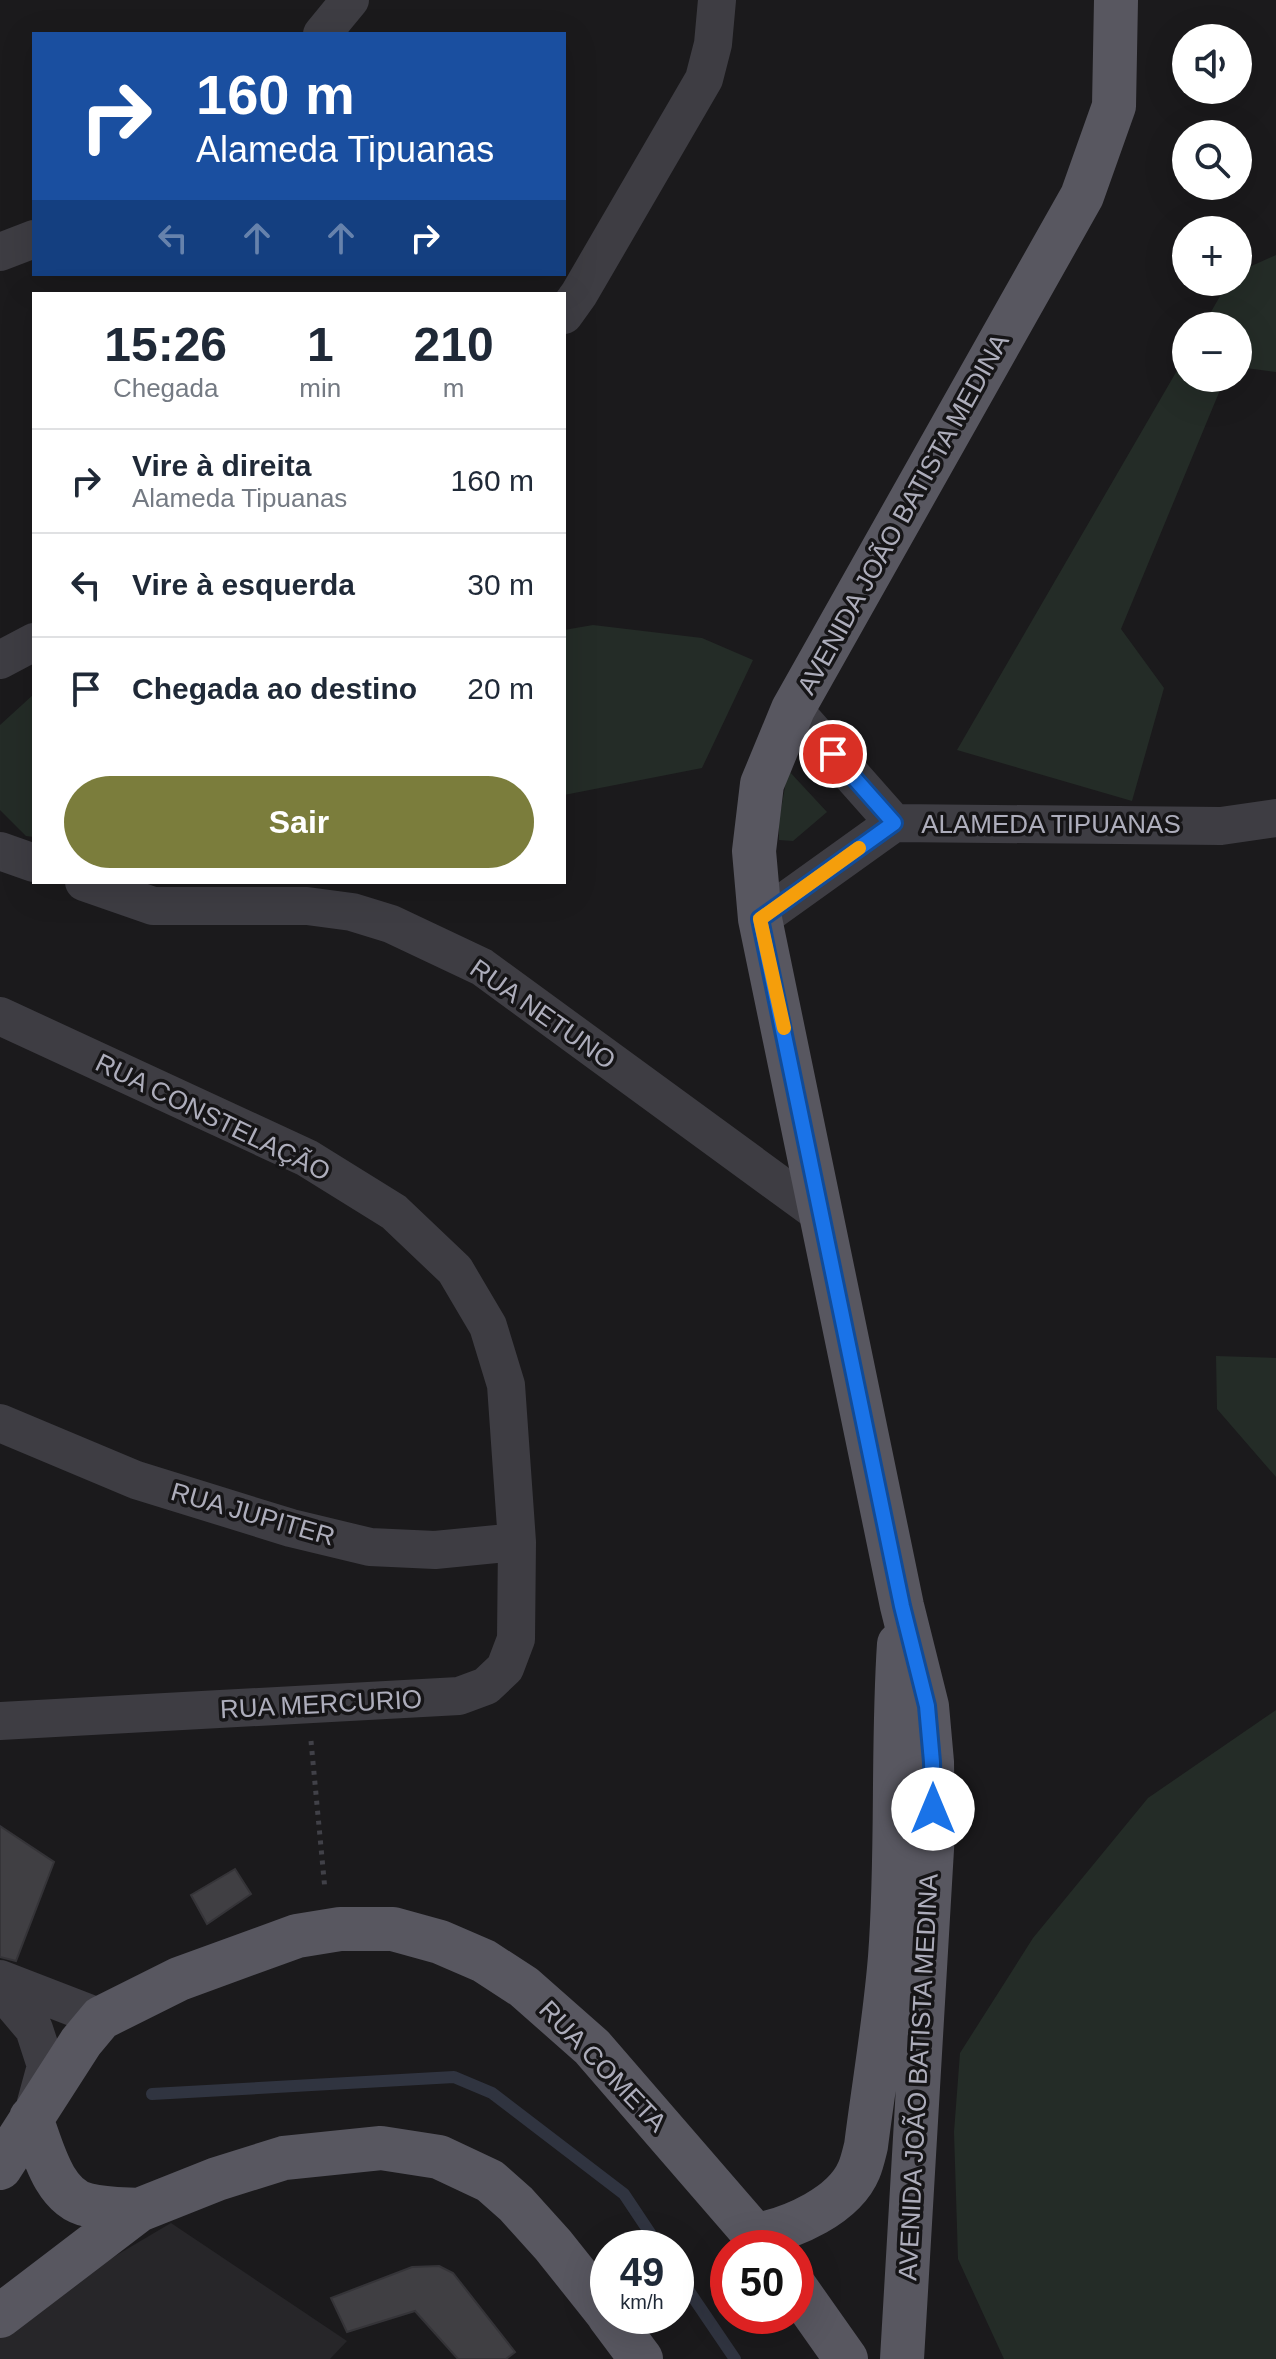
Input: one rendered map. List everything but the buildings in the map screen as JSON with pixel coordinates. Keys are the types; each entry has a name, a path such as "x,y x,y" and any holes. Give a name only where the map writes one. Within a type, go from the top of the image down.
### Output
{"main road":[{"name":"AVENIDA JOÃO BATISTA MEDINA","path":"902,2359 933,1832 927,1706 902,1606 760,919 754,851 762,784 793,709 1082,196 1114,106 1116,0"},
{"name":"AVENIDA JOÃO BATISTA MEDINA","path":"785,2230 832,2202 847,2188 859,2172 866,2146 890,1958 896,1796 894,1713 902,1606"},
{"name":"RUA COMETA","path":"0,2168 81,2042 101,2018 179,1979 297,1936 329,1931 393,1929 440,1942 484,1961 524,1987 592,2047 752,2230"},
{"path":"31,2118 57,2181 70,2195 85,2205 139,2210"},
{"path":"0,2316 139,2210 217,2179 284,2158 381,2148 439,2157 490,2181 516,2204 590,2291"},
{"path":"814,2314 846,2359"},
{"path":"623,2334 641,2359"}],"street":[{"path":"324,32 350,0"},
{"path":"566,312 704,79 713,44 717,0"},
{"path":"0,252 32,240"},
{"path":"0,660 32,643"},
{"path":"793,709 894,823"},
{"name":"ALAMEDA TIPUANAS","path":"760,919 894,823 1221,826 1276,818"},
{"path":"0,851 32,862"},
{"name":"RUA NETUNO","path":"90,884 153,906 307,906 352,912 391,924 482,967 824,1217"},
{"name":"RUA CONSTELAÇÃO","path":"0,1016 307,1158 394,1212 455,1270 488,1326 506,1385 517,1542"},
{"name":"RUA JUPITER","path":"0,1423 136,1480 291,1528 370,1547 435,1550 517,1542"},
{"name":"RUA MERCURIO","path":"0,1721 459,1696 486,1686 505,1668 516,1639 517,1542"},
{"path":"0,1979 101,2018"},
{"path":"0,1989 34,2029 46,2066 31,2118"}],"path":[{"path":"307,1705 329,1931"}],"shaded area":[{"path":"1276,255 1276,372 1252,369 1252,312 1211,312 1220,296 1252,296 1252,266"},
{"path":"1172,379 1172,392 1219,392 1121,629 1164,688 1132,801 957,750"},
{"path":"593,625 702,638 753,660 702,768 566,795 566,630"},
{"path":"32,696 32,837 26,836 0,810 0,725"},
{"path":"788,770 827,812 793,841 779,840 779,821"},
{"path":"1216,1356 1276,1358 1276,1477 1217,1409"},
{"path":"1276,1710 1276,2359 1004,2359 958,2259 954,2132 960,2053 1033,1938 1148,1798"},
{"path":"171,2223 347,2341 330,2359 0,2359 0,2324"}],"waterway":[{"path":"152,2094 454,2077 492,2093 624,2194 648,2230"},
{"path":"694,2299 735,2359"}],"slow traffic":[{"path":"784,1028 760,919 859,848"}],"route":[{"path":"833,754 894,823 760,919 902,1606 927,1706 933,1809"}]}
